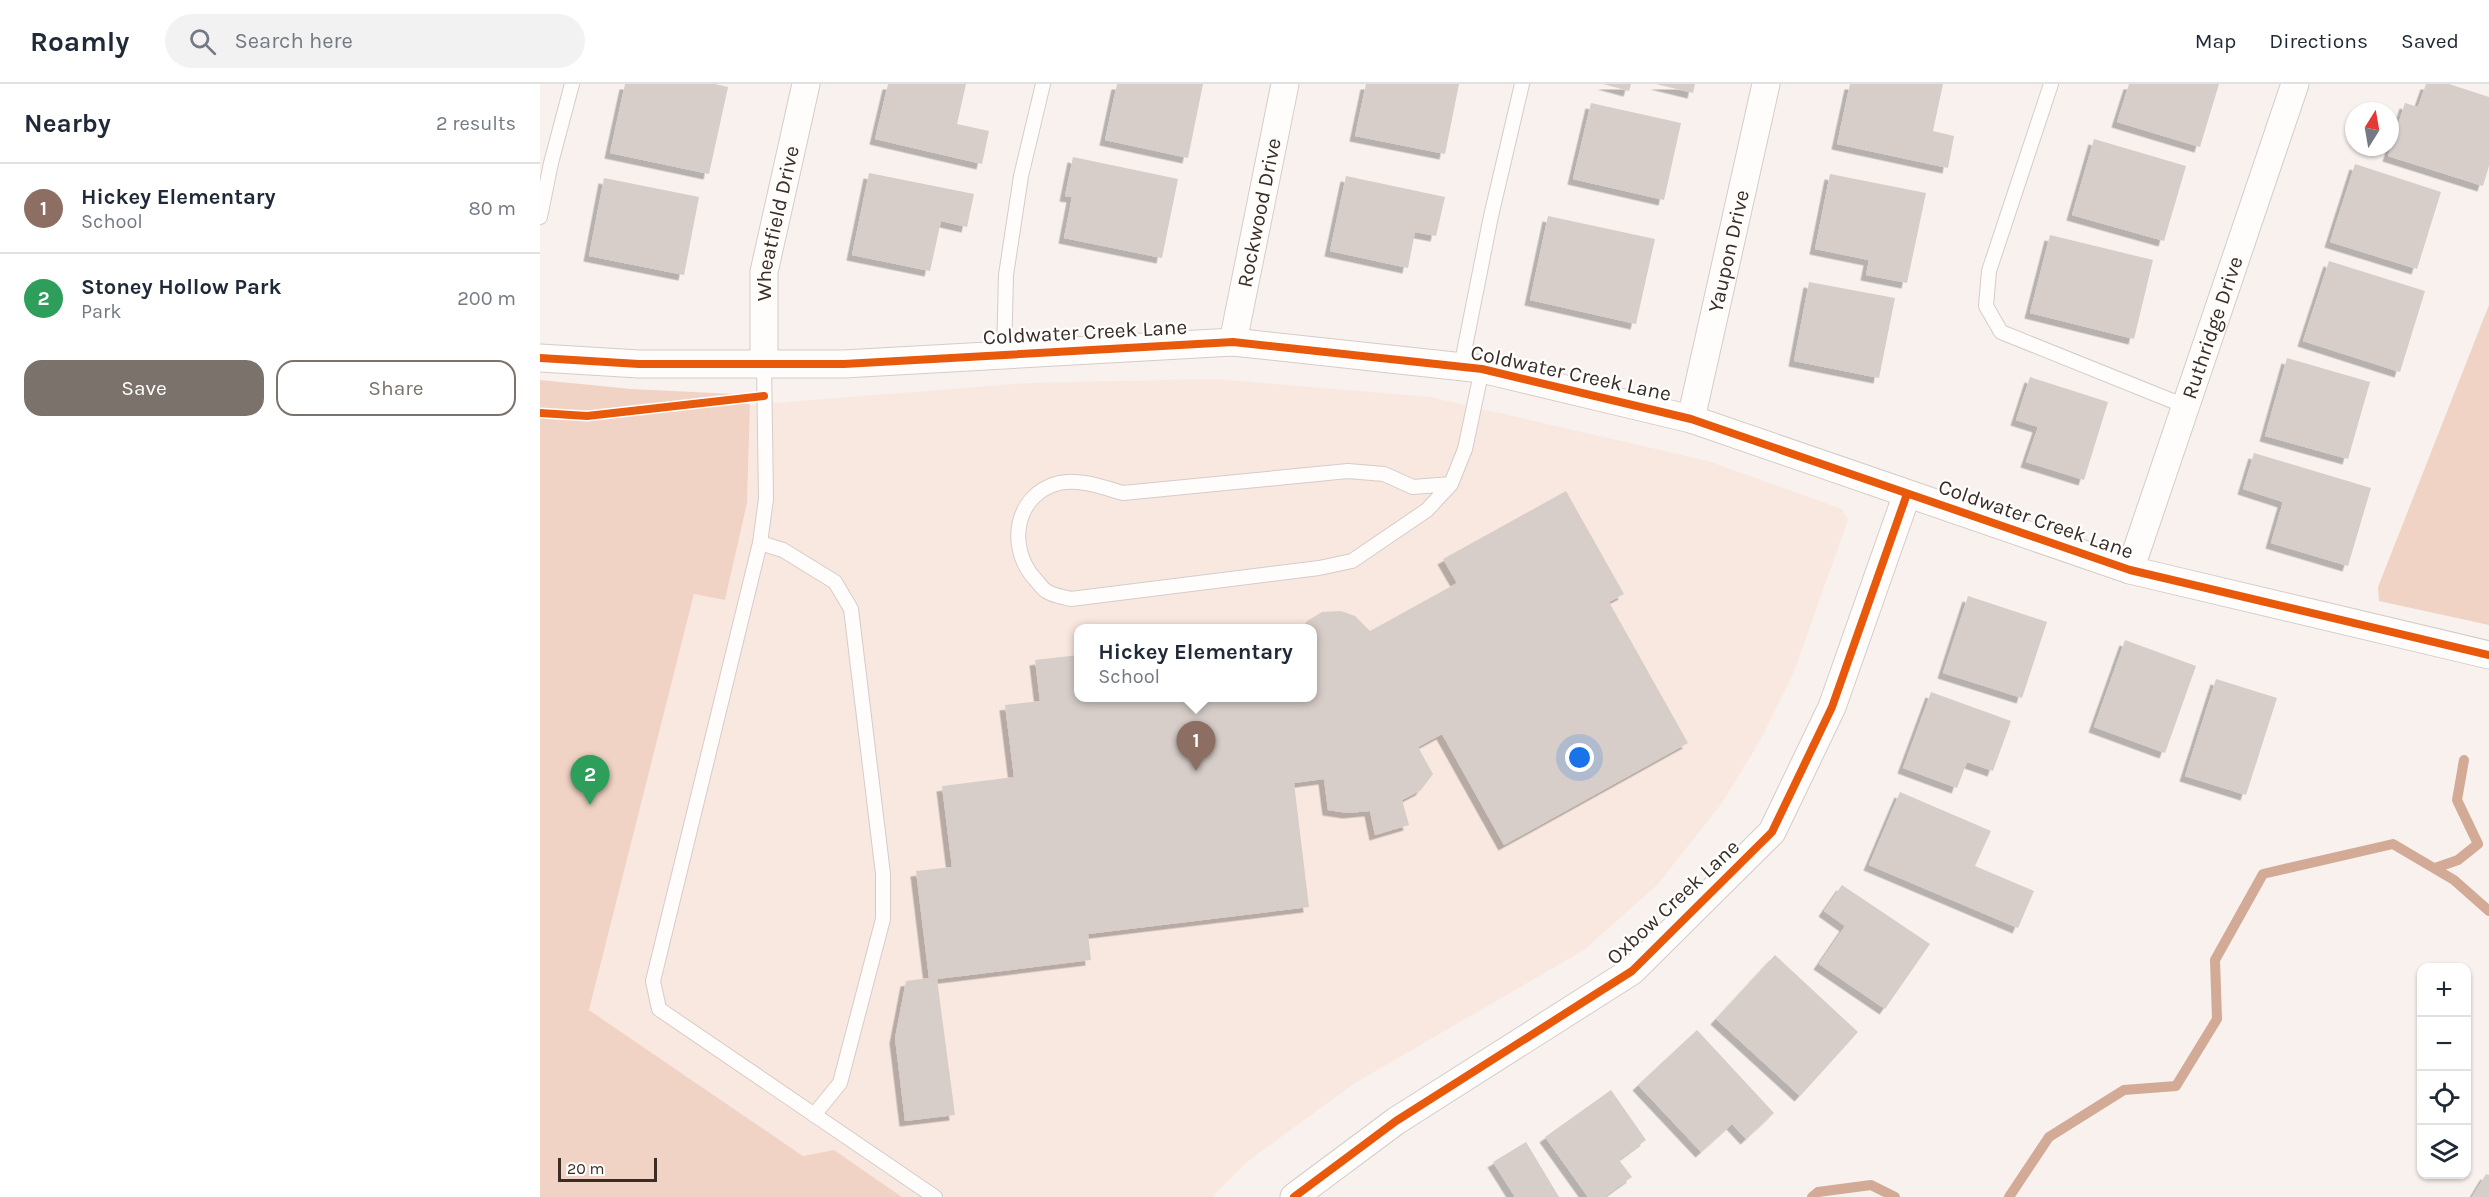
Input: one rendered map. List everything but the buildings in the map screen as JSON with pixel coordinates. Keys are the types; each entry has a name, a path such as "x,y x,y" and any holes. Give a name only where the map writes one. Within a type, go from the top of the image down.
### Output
{"street":[{"name":"Wheatfield Drive","path":"764,364 764,272 806,84"},
{"name":"Rockwood Drive","path":"1233,342 1285,84"},
{"name":"Yaupon Drive","path":"1691,418 1766,84"},
{"name":"Ruthridge Drive","path":"2130,570 2295,84"},
{"name":"Coldwater Creek Lane","path":"540,357 639,364 844,364 1233,342 1471,368 1691,418 2130,570 2489,655"},
{"name":"Oxbow Creek Lane","path":"1294,1197 1396,1121 1632,971 1772,832 1832,706 1907,494"}],"lane":[{"path":"540,217 551,163 572,84"},
{"path":"1004,355 1006,275 1021,176 1043,84"},
{"path":"1451,484 1413,487 1384,474 1348,471 1123,493 1095,485 1060,482 1034,494 1022,515 1017,546 1029,572 1048,592 1071,599 1319,568 1352,561 1427,510 1451,484 1465,449 1471,368 1491,216 1522,84"},
{"path":"2051,84 1989,271 1986,306 2001,332 2185,406"},
{"path":"764,364 766,499 760,543 653,981 659,1009 935,1197"},
{"path":"760,543 783,550 835,582 851,609 883,874 883,919 840,1083 814,1115"}],"shaded area":[{"path":"2489,305 2489,625 2379,601 2378,587"},
{"path":"1214,379 1430,397 1708,461 1842,509 1848,520 1793,674 1761,739 1722,803 1658,884 1584,950 1355,1083 1248,1161 1212,1197 902,1197 834,1150 803,1156 589,1010 694,594 725,599 747,503 750,405 1028,383"},
{"path":"540,380 631,389 735,394 750,405 747,503 725,600 694,594 589,1010 803,1156 834,1150 902,1197 540,1197"}],"waterway":[{"path":"2435,868 2458,860 2478,844 2457,800 2464,760"},
{"path":"2009,1197 2049,1137 2124,1090 2176,1086 2217,1019 2215,960 2263,874 2393,844 2454,880 2489,911"},
{"path":"1812,1197 1818,1192 1871,1185 1895,1197"}],"cycle path":[{"path":"540,358 639,364 844,364 1233,342 1482,369 1691,419 2130,570 2489,655"},
{"path":"540,413 587,416 764,396"},
{"path":"1294,1197 1396,1121 1632,971 1772,832 1832,707 1907,494"}],"place":[{"name":"Hickey Elementary","path":"1196,771"},
{"name":"Stoney Hollow Park","path":"590,805"}]}
